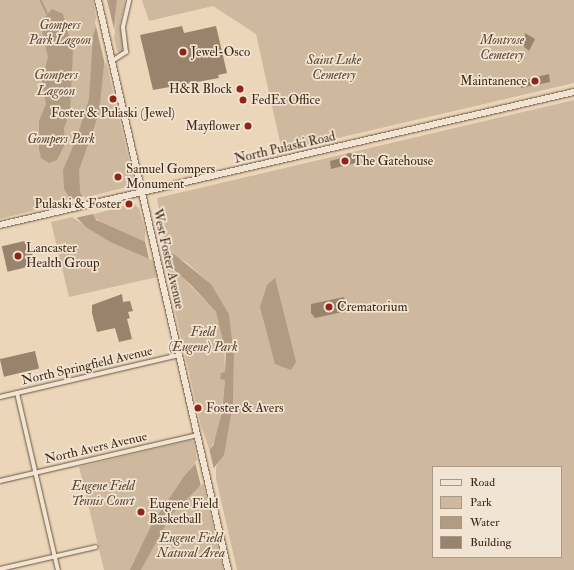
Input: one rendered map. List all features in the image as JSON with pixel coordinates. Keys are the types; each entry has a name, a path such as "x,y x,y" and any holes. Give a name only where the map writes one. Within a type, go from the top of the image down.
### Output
{"main road":[{"name":"West Foster Avenue","path":"98,0 228,570"},
{"name":"North Pulaski Road","path":"0,225 574,92"}],"street":[{"path":"112,61 126,52 123,27 129,0"},
{"name":"North Springfield Avenue","path":"0,396 179,355"},
{"path":"17,392 58,570"},
{"name":"North Avers Avenue","path":"0,481 198,435"},
{"path":"0,570 96,548"}],"green space":[{"name":"Gompers Park","path":"0,0 93,0 104,64 106,61 133,178 131,186 0,219"},
{"path":"117,0 125,0 120,24 123,49 120,53 117,51 114,37"},
{"name":"Saint Luke Cemetery","path":"142,0 574,0 574,83 282,151 256,34 213,6 149,21"},
{"path":"574,100 574,570 237,570 216,479 216,467 226,444 233,405 234,355 229,314 211,284 187,263 166,251 157,198"},
{"path":"134,203 139,209 145,229 145,244 103,224 91,215"},
{"path":"72,217 110,242 153,260 157,277 69,297 51,222"},
{"name":"Field (Eugene) Park","path":"165,266 181,276 216,312 224,337 225,372 220,378 225,380 224,390 219,428 210,451 201,426"},
{"path":"191,440 194,442 201,485 203,483 223,570 104,570 79,467"}],"water":[{"path":"104,0 117,0 114,30 104,65 99,113 79,170 80,192 96,220 175,255 211,284 229,314 234,355 233,405 224,455 197,489 171,515 141,570 130,570 152,524 185,475 213,446 222,412 225,380 220,379 221,373 225,372 226,352 216,312 191,285 173,269 110,242 86,227 77,218 74,205 64,189 63,170 77,137 89,99 93,36"},
{"name":"Gompers Lagoon","path":"52,9 63,14 73,51 70,112 64,128 65,144 57,160 49,163 41,158 39,149 39,121 46,104 42,80 48,57 40,22"},
{"path":"275,278 296,362 291,370 275,364 260,307 267,285"}],"pier":[{"path":"102,0 107,0 115,33 105,65 95,22"},
{"path":"84,196 93,214 75,218 68,200"},
{"path":"145,241 164,248 168,267 149,259"},
{"path":"209,448 214,470 201,486 195,462"}],"building":[{"name":"Jewel-Osco","path":"182,26 184,33 216,26 227,73 218,75 219,78 153,90 140,35"},
{"path":"525,33 535,39 529,51 524,47"},
{"name":"Maintanence","path":"549,74 550,82 521,88 520,81"},
{"name":"The Gatehouse","path":"348,153 359,155 359,162 331,169 330,161 345,157"},
{"name":"Lancaster Health Group","path":"29,240 35,265 8,272 2,246"},
{"path":"122,294 123,302 130,301 133,311 128,312 130,318 127,319 132,339 119,342 115,328 97,332 92,313 92,305"},
{"name":"Crematorium","path":"344,297 347,311 315,318 311,313 311,304"},
{"path":"35,351 39,369 4,377 0,359"}],"waterway":[{"path":"41,0 47,13"},
{"path":"218,342 226,341"}],"place":[{"name":"Jewel-Osco","path":"183,52"},
{"name":"Maintanence","path":"535,81"},
{"name":"H&R Block","path":"240,89"},
{"name":"Foster & Pulaski (Jewel)","path":"113,99"},
{"name":"FedEx Office","path":"243,100"},
{"name":"Mayflower","path":"248,126"},
{"name":"The Gatehouse","path":"345,161"},
{"name":"Samuel Gompers Monument","path":"118,177"},
{"name":"Pulaski & Foster","path":"129,204"},
{"name":"Lancaster Health Group","path":"18,256"},
{"name":"Crematorium","path":"329,307"},
{"name":"Foster & Avers","path":"198,408"},
{"name":"Eugene Field Basketball","path":"141,512"}],"park label":[{"name":"Gompers Park Lagoon","path":"60,34"},
{"name":"Montrose Cemetery","path":"502,48"},
{"name":"Eugene Field Tennis Court","path":"103,494"},
{"name":"Eugene Field Natural Area","path":"191,546"}]}
